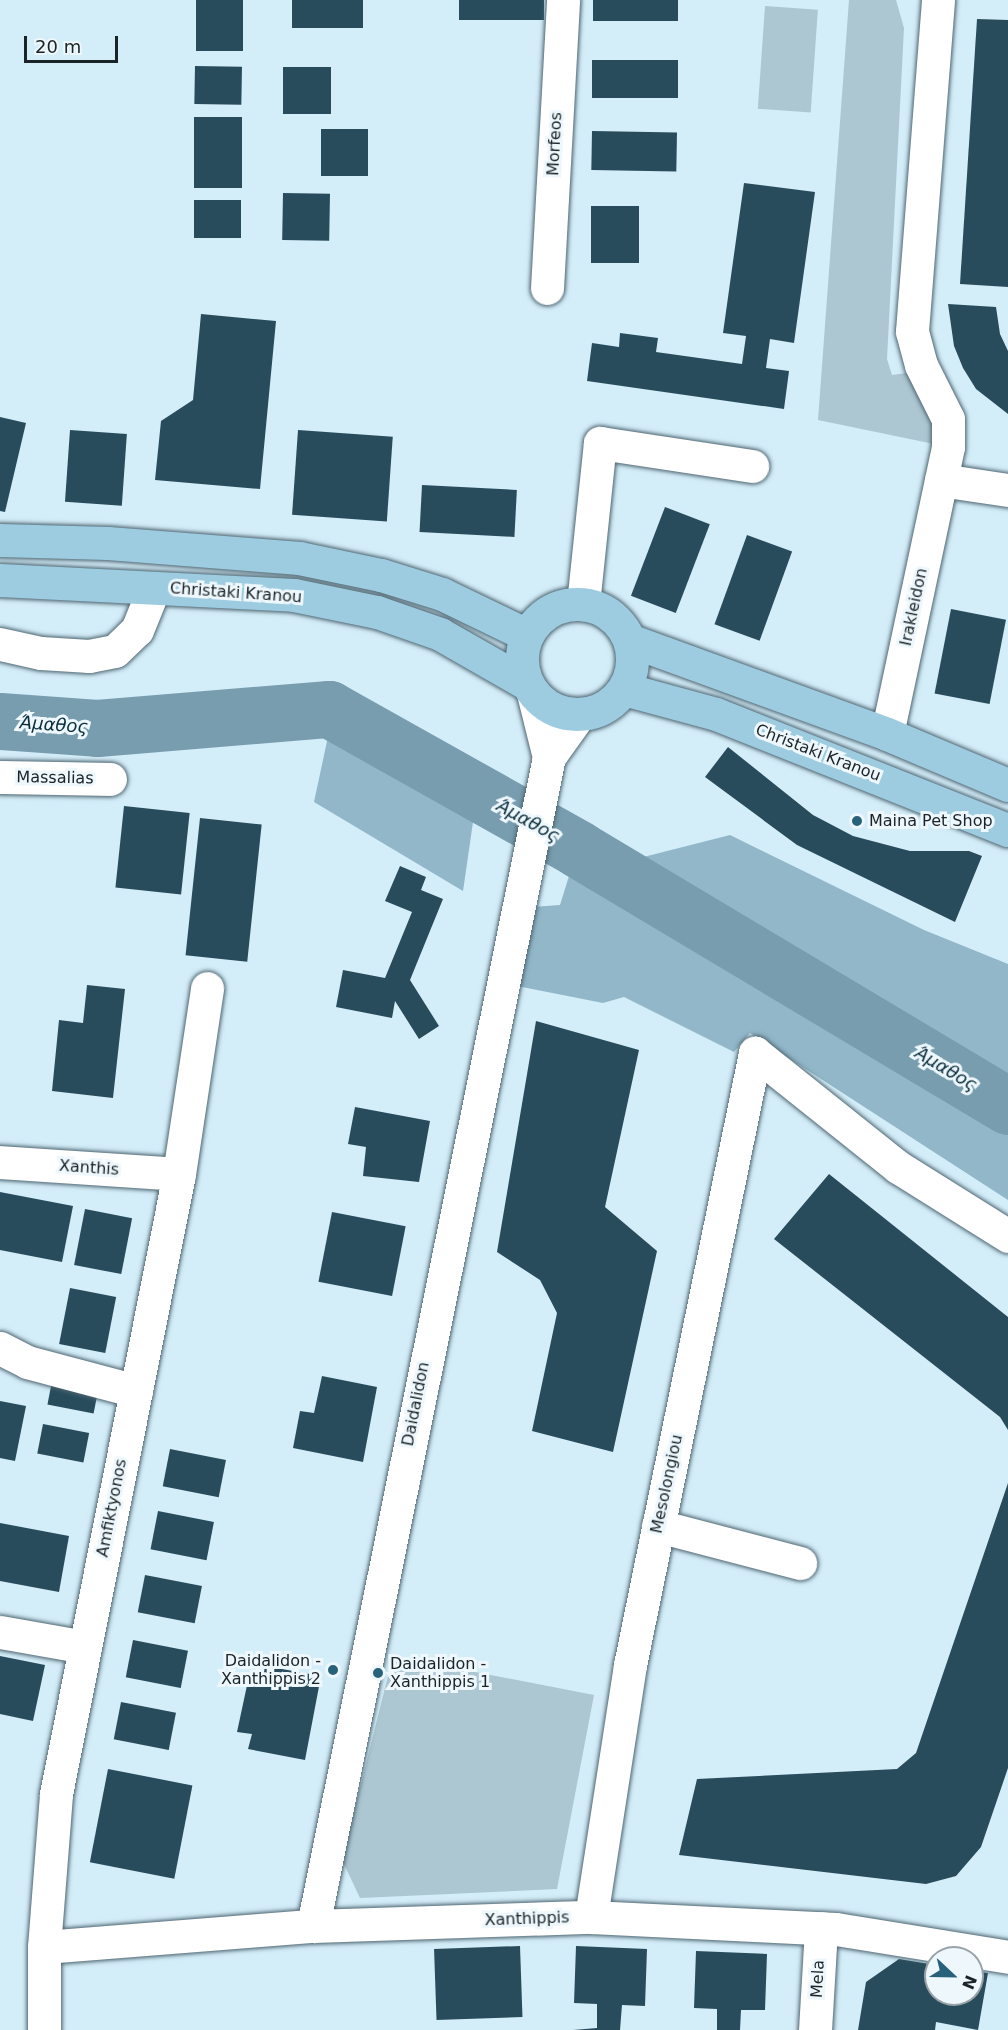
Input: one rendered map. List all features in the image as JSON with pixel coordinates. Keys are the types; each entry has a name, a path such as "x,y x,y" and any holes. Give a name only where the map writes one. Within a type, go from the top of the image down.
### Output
{"main road":[{"path":"0,540 108,543 299,558 381,575 442,594 527,634"},
{"name":"Christaki Kranou","path":"0,579 294,595 377,612 440,634 530,688"},
{"path":"564,604 582,604 609,613 619,622 629,640 632,661 624,689 610,704 579,715 548,707 530,688 522,667 527,634 549,611 564,604"},
{"path":"629,640 887,734 1008,785"},
{"name":"Christaki Kranou","path":"624,689 716,714 1008,830"}],"street":[{"name":"Morfeos","path":"547,288 563,0"},
{"name":"Irakleidon","path":"887,734 948,447 948,419 921,365 912,331 938,0"},
{"path":"582,604 600,443 752,466"},
{"path":"941,480 1008,490"},
{"path":"0,644 50,654 89,656 115,651 137,630 154,588"},
{"path":"530,688 549,757"},
{"path":"549,757 579,715"},
{"name":"Daidalidon","path":"313,1926 549,757"},
{"name":"Massalias","path":"0,777 110,779"},
{"name":"Amfiktyonos","path":"45,2030 44,1947 56,1794 179,1174 207,988"},
{"name":"Mesolongiou","path":"591,1917 630,1665 755,1053 898,1167 1008,1236"},
{"name":"Xanthis","path":"0,1162 179,1174"},
{"path":"0,1348 27,1362 135,1391"},
{"path":"658,1526 800,1563"},
{"path":"0,1632 85,1647"},
{"name":"Xanthippis","path":"44,1947 313,1926 591,1917 821,1928 1008,1956"},
{"name":"Mela","path":"814,2030 821,1928"}],"shaded area":[{"path":"849,0 896,0 904,28 887,359 892,375 914,372 936,421 934,444 818,420"},
{"path":"765,6 818,10 811,112 758,109"},
{"path":"329,732 473,822 463,891 314,802"},
{"path":"730,835 924,930 1008,964 1008,1200 750,1033 734,1052 624,997 603,1003 517,986 532,907 560,905 569,876"},
{"path":"393,1656 594,1695 557,1889 360,1898 342,1860"}],"building":[{"path":"196,0 243,0 243,51 196,51"},
{"path":"292,0 363,0 363,28 292,28"},
{"path":"459,0 544,0 544,20 459,20"},
{"path":"593,0 678,0 678,21 593,21"},
{"path":"977,19 1008,20 1008,287 960,284"},
{"path":"592,60 678,60 678,98 592,98"},
{"path":"195,66 242,67 241,105 194,104"},
{"path":"283,67 331,67 331,114 283,114"},
{"path":"194,117 242,117 242,188 194,188"},
{"path":"321,129 368,129 368,176 321,176"},
{"path":"592,131 677,132 676,171 591,170"},
{"path":"744,183 815,192 794,343 770,339 766,368 789,371 784,409 587,381 592,343 619,347 620,333 658,338 656,352 742,364 746,336 723,333"},
{"path":"283,193 330,194 329,241 282,240"},
{"path":"194,200 241,200 241,238 194,238"},
{"path":"591,206 639,206 639,263 591,263"},
{"path":"948,304 996,307 1000,334 1008,351 1008,414 976,389 963,368 954,346"},
{"path":"201,314 276,321 260,489 155,480 161,421 193,400"},
{"path":"0,417 26,423 5,512 0,511"},
{"path":"70,430 127,434 122,506 65,502"},
{"path":"298,430 393,437 387,521 292,515"},
{"path":"422,485 517,490 514,537 420,532"},
{"path":"665,507 710,524 676,613 631,596"},
{"path":"747,535 792,551 760,641 715,624"},
{"path":"951,609 1006,620 990,704 935,693"},
{"path":"728,747 813,815 853,836 910,851 969,851 982,856 955,922 797,845 705,777"},
{"path":"124,806 190,813 181,894 115,888"},
{"path":"200,818 262,824 247,962 186,955"},
{"path":"400,866 426,877 421,890 443,899 410,980 439,1026 419,1039 395,1001 392,1018 336,1007 343,970 385,978 412,912 385,901"},
{"path":"87,985 125,989 113,1098 52,1091 59,1020 83,1023"},
{"path":"536,1021 639,1050 605,1207 657,1251 613,1452 532,1431 557,1313 540,1280 497,1252"},
{"path":"355,1107 430,1121 419,1182 363,1176 366,1147 348,1144"},
{"path":"829,1174 1008,1317 1008,1430 1000,1417 774,1239"},
{"path":"0,1192 73,1206 62,1262 0,1250"},
{"path":"85,1209 132,1218 121,1274 74,1265"},
{"path":"332,1212 406,1226 392,1296 318,1282"},
{"path":"70,1288 116,1297 105,1353 59,1344"},
{"path":"53,1376 99,1385 94,1413 47,1404"},
{"path":"322,1376 377,1387 363,1462 293,1448 300,1411 314,1413"},
{"path":"0,1401 26,1406 15,1461 0,1458"},
{"path":"43,1424 89,1433 83,1462 37,1453"},
{"path":"170,1449 226,1460 219,1497 163,1486"},
{"path":"1008,1483 1008,1768 981,1847 956,1876 926,1884 679,1855 697,1779 897,1769 916,1753"},
{"path":"158,1511 214,1522 207,1560 151,1549"},
{"path":"0,1523 69,1536 59,1592 0,1581"},
{"path":"145,1575 202,1586 195,1623 138,1612"},
{"path":"133,1640 188,1651 181,1688 126,1677"},
{"path":"0,1656 45,1665 33,1721 0,1714"},
{"path":"265,1666 321,1676 305,1760 248,1749 252,1734 237,1732 249,1676 263,1679"},
{"path":"121,1702 176,1713 169,1750 114,1739"},
{"path":"108,1769 192,1785 174,1879 90,1862"},
{"path":"520,1946 522,2017 437,2020 434,1949"},
{"path":"576,1946 647,1949 645,2006 622,2005 620,2030 573,2030 597,2028 597,2004 574,2003"},
{"path":"696,1951 767,1954 765,2010 741,2010 740,2030 717,2030 717,2009 694,2008"},
{"path":"899,1959 924,1963 924,2006 982,2006 978,2030 936,2022 935,2030 858,2030 866,1982"},
{"path":"984,1972 988,1973 984,1996"}],"waterway":[{"name":"Άμαθος","path":"0,721 97,728 329,709 578,849 1008,1106"}],"place":[{"name":"Maina Pet Shop","path":"857,821"},
{"name":"Daidalidon - Xanthippis 2","path":"333,1670"},
{"name":"Daidalidon - Xanthippis 1","path":"378,1673"}]}
